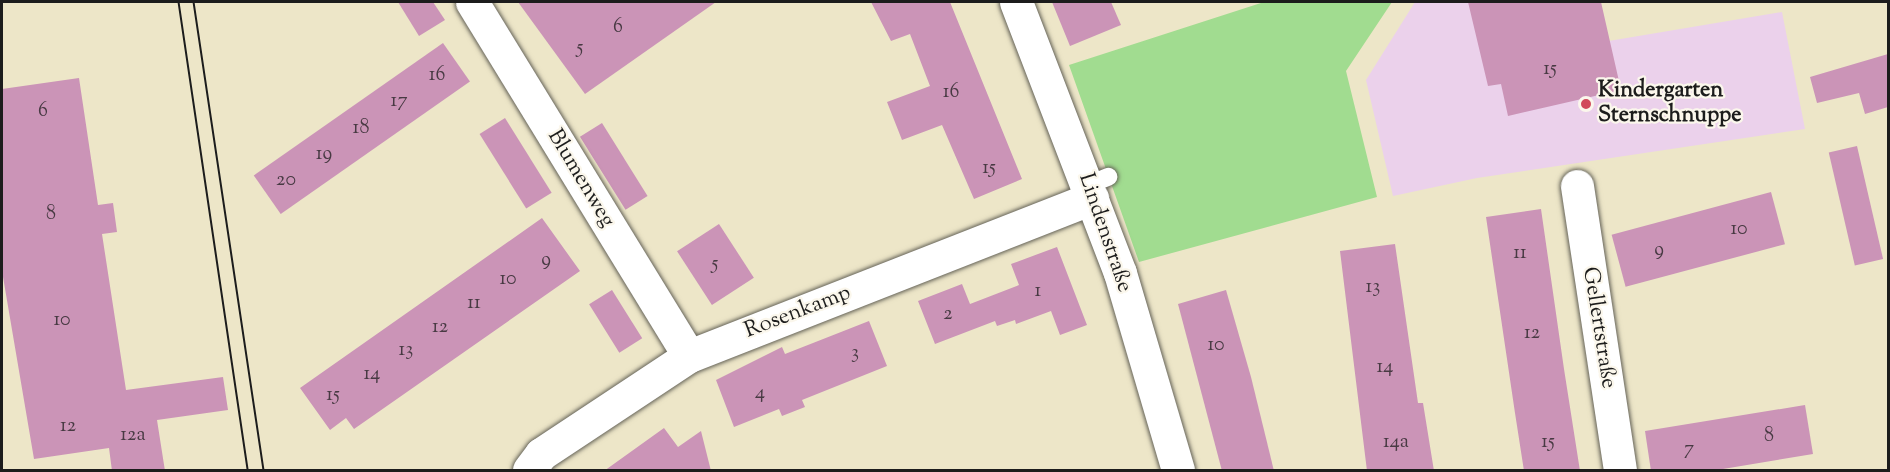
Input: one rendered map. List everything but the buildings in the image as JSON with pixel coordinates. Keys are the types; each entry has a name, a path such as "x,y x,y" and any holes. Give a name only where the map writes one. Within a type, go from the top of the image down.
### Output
{"street":[{"name":"Blumenweg","path":"472,2 689,356"},
{"name":"Lindenstraße","path":"1016,2 1096,186 1178,471"},
{"name":"Rosenkamp","path":"529,471 541,454 689,356 1096,186"},
{"name":"Gellertstraße","path":"1577,186 1620,471"}],"shaded area":[{"name":"Kindergarten Sternschnuppe","path":"1415,2 1550,2 1561,49 1782,12 1805,129 1477,178 1393,196 1366,80"}],"green space":[{"path":"1264,2 1392,2 1346,71 1377,197 1139,262 1069,65"}],"tram line":[{"path":"179,2 248,470"},
{"path":"194,2 264,470"}],"place":[{"name":"Kindergarten Sternschnuppe","path":"1586,104"}]}
